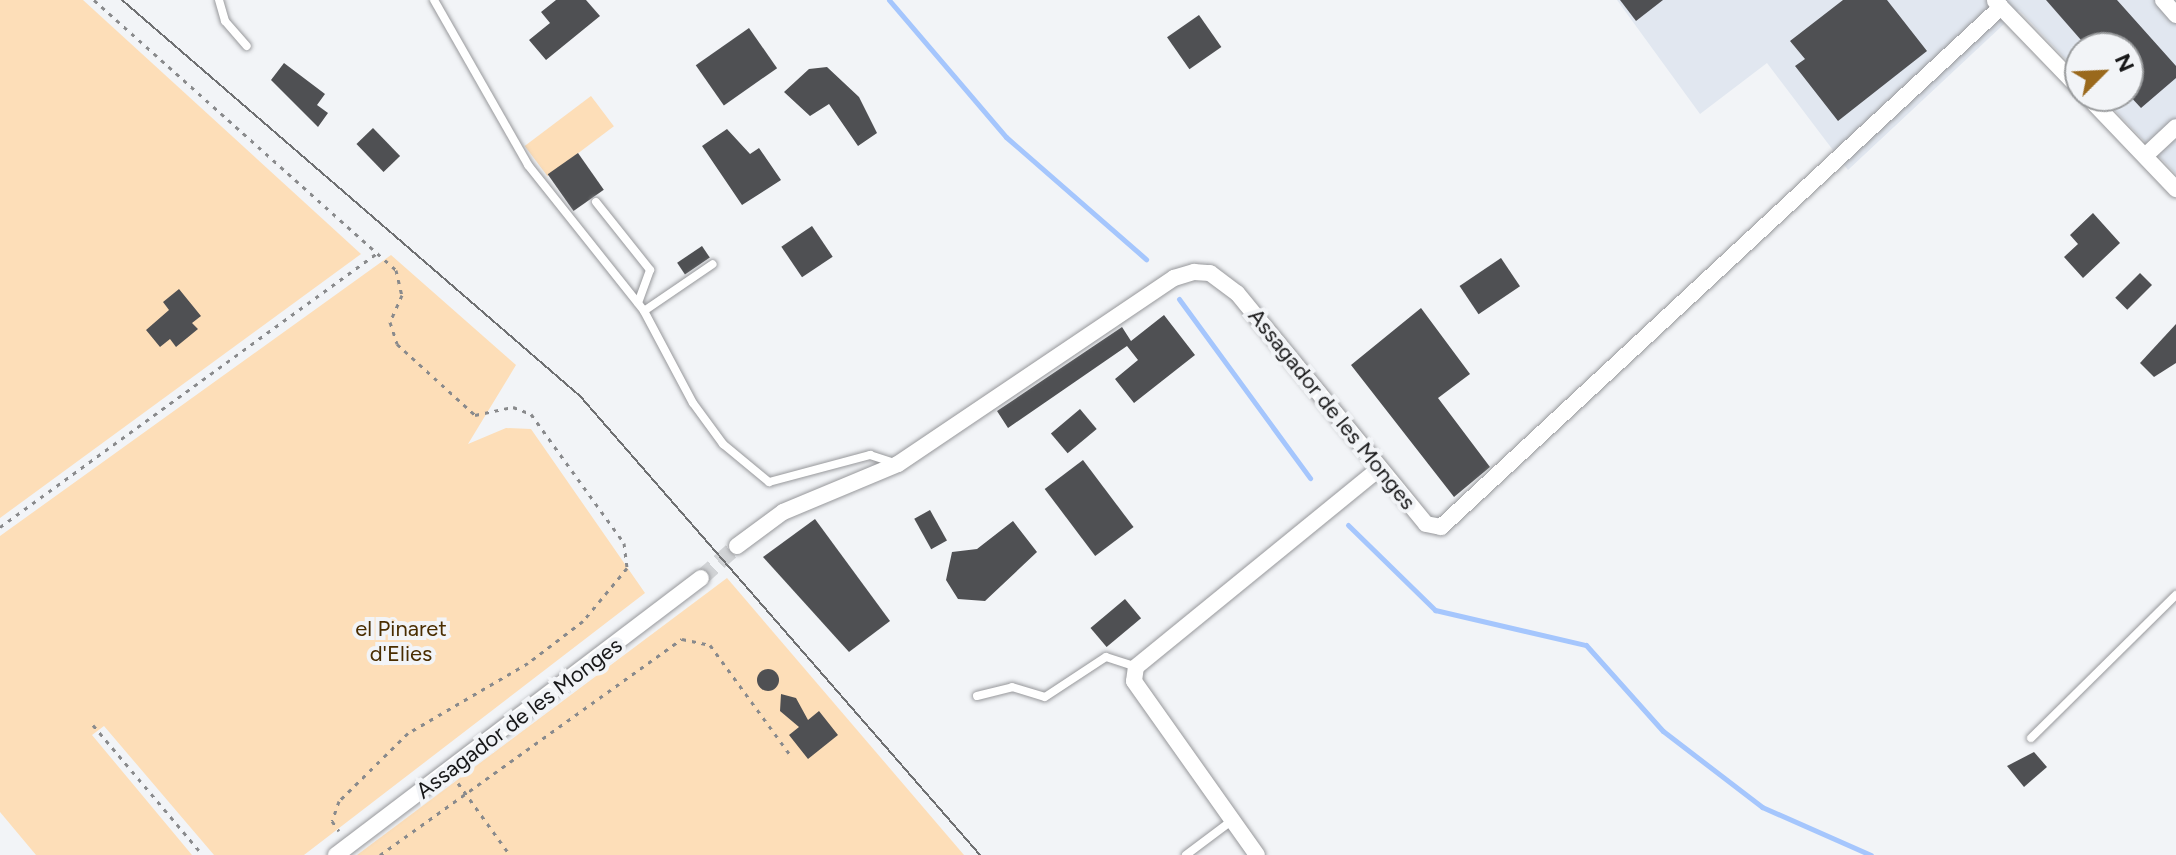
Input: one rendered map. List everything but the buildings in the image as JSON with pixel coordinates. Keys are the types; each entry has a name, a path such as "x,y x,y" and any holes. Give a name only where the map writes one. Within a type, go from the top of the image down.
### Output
{"street":[{"path":"2163,0 2176,15"},
{"path":"1998,4 2064,72"},
{"name":"Assagador de les Monges","path":"737,546 783,512 898,464 1174,278 1194,272 1210,273 1237,293 1426,524 1454,520 1998,4"},
{"path":"2102,112 2176,189"},
{"path":"2145,156 2176,127"},
{"path":"1257,855 1230,822 1134,681 1136,667 1379,469"},
{"name":"Assagador de les Monges","path":"342,850 450,772 701,578"}],"lane":[{"path":"219,0 225,21 247,46"},
{"path":"434,0 528,165 641,307 693,403 723,444 769,482 870,455 898,464"},
{"path":"596,202 650,270 641,307"},
{"path":"641,307 713,264"},
{"path":"2031,738 2176,595"},
{"path":"977,696 1012,687 1045,697 1106,657 1136,667"},
{"path":"1186,855 1230,822"}],"path":[{"path":"94,0 376,254 402,285 390,322 397,344 475,415 513,407 531,414 586,485 628,558 583,621 528,663 431,716 339,801 332,821 342,850"},
{"path":"0,527 376,254"},
{"path":"380,855 665,647 694,637 710,645 791,756"},
{"path":"93,725 203,855"},
{"path":"450,772 510,855"}],"shaded area":[{"path":"1617,0 2176,0 2176,174 2116,112 2144,112 2144,32 2064,32 2064,57 2019,10 1848,170 1767,63 1700,114"}],"green space":[{"path":"0,0 83,0 361,254 0,518"},
{"path":"591,96 614,126 548,176 525,146"},
{"name":"el Pinaret d'Elies","path":"391,255 516,365 468,444 506,428 531,429 645,593 304,855 214,855 104,726 92,735 192,855 36,855 0,812 0,536"},
{"path":"727,578 964,855 357,855"}],"waterway":[{"path":"889,0 1006,137 1146,259"},
{"path":"1179,299 1310,478"},
{"path":"1348,525 1435,610 1586,645 1663,731 1762,807 1871,855"}],"tunnel":[{"path":"701,578 737,546"}],"tram line":[{"path":"122,0 580,396 980,855"}]}
